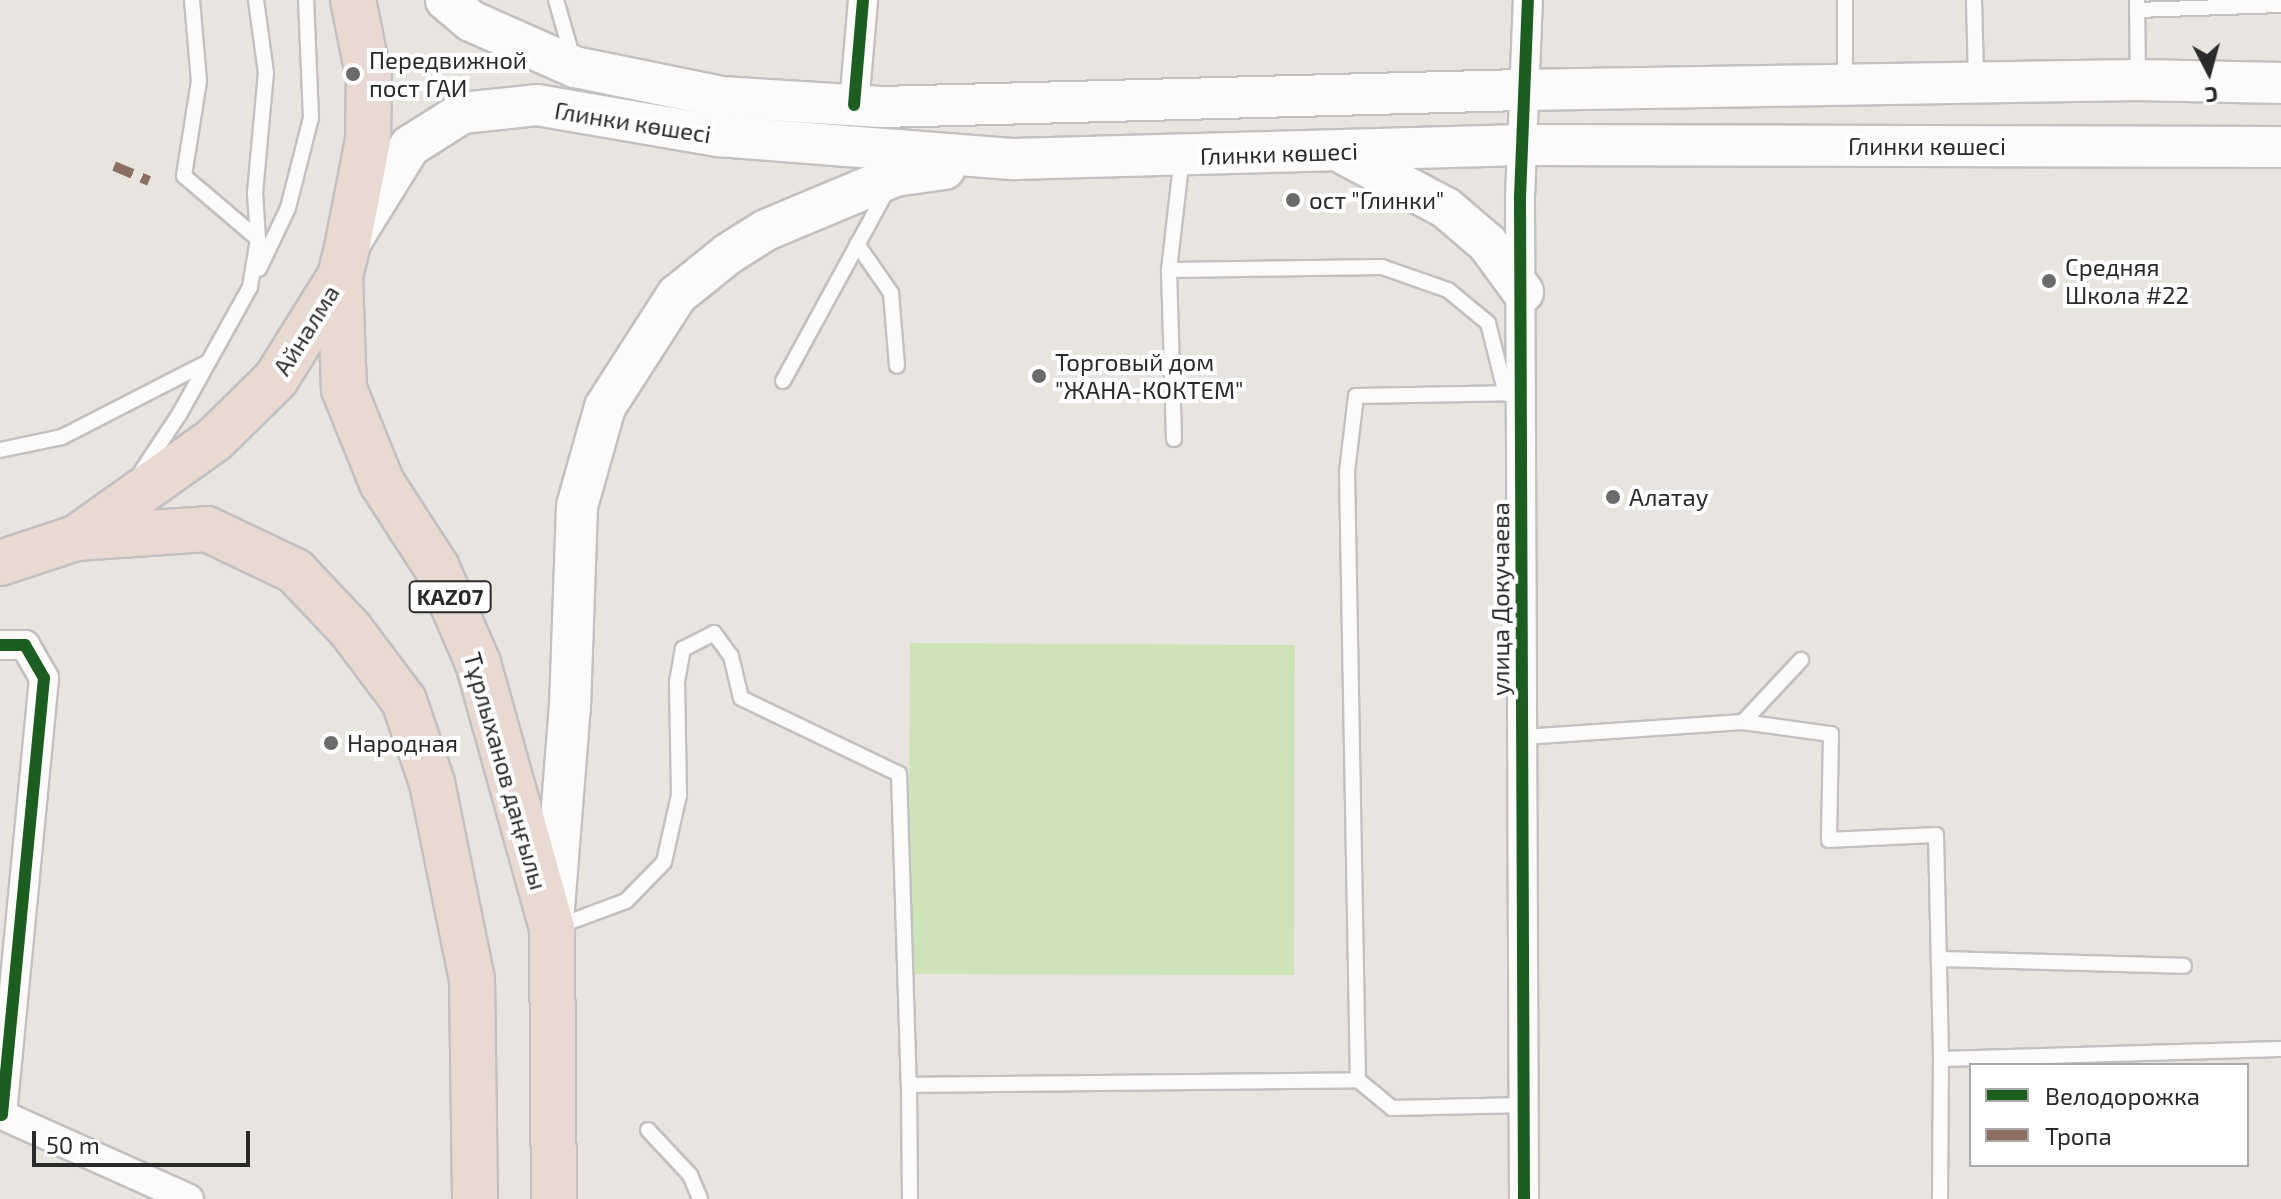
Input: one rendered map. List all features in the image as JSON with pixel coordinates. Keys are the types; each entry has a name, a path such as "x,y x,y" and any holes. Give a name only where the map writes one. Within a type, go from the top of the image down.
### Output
{"highway":[{"name":"Айналма","path":"0,563 76,538 214,440 276,379 344,262 368,140 369,79 353,0"},
{"name":"Тұрлыханов даңғылы","path":"344,262 344,389 382,483 437,568 478,663 552,928 554,1199"},
{"name":"KAZ07","path":"76,538 207,529 295,571 350,629 404,701 432,783 472,980 475,1199"}],"main road":[{"name":"Глинки көшесі","path":"446,0 471,21 575,67 721,97 854,105 2138,80 2281,83"},
{"name":"Глинки көшесі","path":"344,262 410,146 462,113 537,105 719,136 1014,159 1521,145 2281,147"},
{"path":"1338,152 1446,208 1487,243 1523,292"},
{"path":"552,928 570,707 577,506 605,407 677,295 766,230 895,176 1014,159"}],"street":[{"path":"854,105 863,0"},
{"name":"улица Докучаева","path":"1524,1199 1523,737 1514,394 1523,292 1521,90 1528,0"},
{"path":"0,645 25,645 44,678 1,1115 189,1199"}],"lane":[{"path":"192,0 199,81 184,176 258,239"},
{"path":"250,287 258,239 255,193 266,73 256,0"},
{"path":"115,509 180,413 205,363 250,287 288,208 311,118 306,0"},
{"path":"556,0 575,67"},
{"path":"1845,0 1845,85"},
{"path":"1974,0 1976,83"},
{"path":"2138,80 2137,5 2281,5"},
{"path":"1174,439 1169,270 1182,156"},
{"path":"783,381 895,176"},
{"path":"857,244 891,293 897,366"},
{"path":"1169,270 1382,267 1448,290 1488,323 1514,394 1356,396 1347,471 1358,1080"},
{"path":"0,450 62,437 205,363"},
{"path":"552,928 626,901 664,862 679,795 677,682 683,649 714,633 731,656 741,698 899,774 910,1199"},
{"path":"1743,722 1801,660"},
{"path":"1523,737 1743,722 1831,734 1829,840 1936,835 1941,1059 1940,1199"},
{"path":"1939,959 2184,966"},
{"path":"1941,1059 2281,1049"},
{"path":"909,1085 1358,1080 1392,1108 1524,1105"},
{"path":"648,1130 690,1175 700,1199"}],"green space":[{"path":"910,643 1295,645 1294,975 908,974"}],"marked path":[{"path":"114,166 149,181"}],"cycle path":[{"path":"854,105 863,0"},
{"path":"1524,1199 1520,197 1528,0"},
{"path":"0,645 25,645 44,678 2,1115"}],"place":[{"name":"Передвижной пост ГАИ","path":"353,74"},
{"name":"ост \"Глинки\"","path":"1293,200"},
{"name":"Средняя Школа #22","path":"2049,281"},
{"name":"Торговый дом \"ЖАНА-КОКТЕМ\"","path":"1039,376"},
{"name":"Алатау","path":"1613,497"},
{"name":"Народная","path":"331,743"}]}
